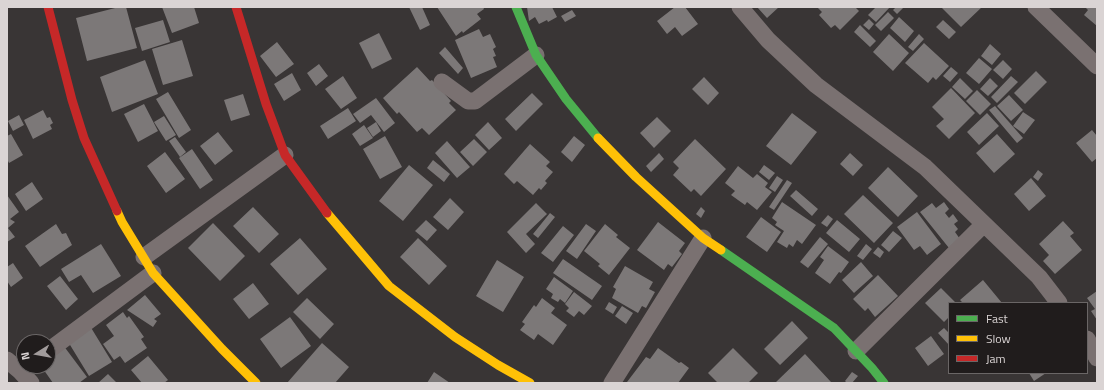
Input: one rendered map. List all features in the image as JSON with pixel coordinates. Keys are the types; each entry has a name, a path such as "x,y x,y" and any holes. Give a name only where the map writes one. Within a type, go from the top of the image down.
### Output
{"street":[{"path":"48,7 72,100 84,138 122,222 153,273 222,349 256,383"},
{"path":"236,7 266,104 285,155 321,205 389,286 455,337 498,365 530,383"},
{"path":"516,7 536,55 566,99 602,143 636,177 703,238 834,328 884,383"},
{"path":"740,7 768,40 816,85 926,167 1039,277 1058,302"},
{"path":"1036,7 1096,62"},
{"path":"442,82 468,101 475,101 536,55"},
{"path":"144,257 285,155"},
{"path":"856,351 984,224"},
{"path":"612,383 703,238"},
{"path":"56,345 153,273"},
{"path":"1088,341 1097,358"},
{"path":"7,360 16,366"}],"building":[{"path":"119,7 126,7 137,48 87,61 76,18"},
{"path":"162,7 194,7 199,23 172,33"},
{"path":"409,7 422,7 430,25 420,30"},
{"path":"437,7 483,7 484,9 477,14 481,19 463,33 462,31 456,36"},
{"path":"527,7 552,7 557,17 548,22 547,20 539,24 535,17 529,21"},
{"path":"675,7 685,7 698,24 682,36 675,27 667,34 657,21"},
{"path":"757,7 779,7 767,18"},
{"path":"817,7 855,7 859,11 840,30 835,25 831,28 819,15 822,12"},
{"path":"876,7 890,7 876,22 868,15"},
{"path":"896,7 904,7 897,14 893,10"},
{"path":"941,7 982,7 961,27"},
{"path":"1085,7 1097,7 1097,26 1084,15 1088,10"},
{"path":"572,10 576,16 565,22 561,16"},
{"path":"888,12 894,18 881,31 875,25"},
{"path":"899,17 914,31 905,42 890,28"},
{"path":"869,19 874,24 869,30 863,25"},
{"path":"163,20 170,42 142,51 135,28"},
{"path":"943,20 956,32 949,39 936,27"},
{"path":"860,25 876,41 870,47 854,32"},
{"path":"479,29 483,37 490,34 496,47 493,49 496,56 493,57 497,67 471,78 455,40"},
{"path":"379,33 392,59 372,69 359,43"},
{"path":"889,34 909,53 893,71 873,52"},
{"path":"919,34 924,39 913,51 908,47"},
{"path":"182,40 193,76 163,85 152,49"},
{"path":"277,42 294,64 276,77 260,56"},
{"path":"924,43 949,66 936,80 933,77 928,83 905,63"},
{"path":"990,44 1001,54 992,65 981,56"},
{"path":"445,47 463,68 458,74 439,53"},
{"path":"979,58 992,69 979,84 966,73"},
{"path":"145,60 158,94 112,112 100,77"},
{"path":"1003,60 1012,69 1003,79 993,70"},
{"path":"319,64 328,76 316,86 307,73"},
{"path":"417,67 430,81 432,80 451,101 449,103 456,110 429,135 422,128 417,132 399,112 397,114 383,98"},
{"path":"951,67 958,73 950,82 943,76"},
{"path":"1036,71 1047,82 1025,104 1014,93"},
{"path":"292,73 301,90 284,101 274,84"},
{"path":"343,76 357,98 341,109 325,89"},
{"path":"1011,76 1018,82 997,103 991,97"},
{"path":"704,77 719,93 708,105 692,89"},
{"path":"960,78 973,91 965,99 952,87"},
{"path":"990,78 998,86 988,96 980,89"},
{"path":"951,88 975,113 949,139 936,126 944,119 932,107"},
{"path":"977,90 991,104 980,115 966,101"},
{"path":"168,92 191,130 179,138 156,99"},
{"path":"532,93 543,104 516,131 505,119"},
{"path":"243,94 250,115 231,121 224,100"},
{"path":"1009,95 1023,110 1011,121 997,106"},
{"path":"376,98 395,123 384,132 371,115 360,123 353,114"},
{"path":"144,104 158,131 138,142 124,114"},
{"path":"995,106 1023,138 1017,143 989,110"},
{"path":"348,108 356,121 328,139 320,126"},
{"path":"43,110 47,118 50,117 53,123 50,125 52,129 33,139 24,120"},
{"path":"1023,112 1035,120 1024,134 1013,126"},
{"path":"792,113 817,132 791,165 766,146"},
{"path":"987,113 999,126 979,145 967,132"},
{"path":"19,115 24,125 13,131 8,121"},
{"path":"164,116 176,135 166,141 154,122"},
{"path":"657,117 671,131 654,148 640,133"},
{"path":"376,122 381,131 373,137 367,128"},
{"path":"488,122 502,138 489,150 475,135"},
{"path":"364,125 373,138 360,146 352,134"},
{"path":"1092,130 1097,136 1097,158 1092,162 1076,143"},
{"path":"218,132 233,151 215,165 200,146"},
{"path":"11,134 23,155 9,163 7,159 7,136"},
{"path":"997,134 1015,154 994,173 976,153"},
{"path":"385,136 402,167 380,179 363,149"},
{"path":"574,136 585,145 572,162 561,152"},
{"path":"175,137 186,152 180,157 169,141"},
{"path":"474,139 487,152 473,166 460,152"},
{"path":"695,139 726,169 701,196 694,189 691,192 673,175 679,168 673,162"},
{"path":"447,141 470,167 457,178 435,153"},
{"path":"530,144 550,162 546,166 553,172 545,181 547,183 541,190 539,188 533,195 517,181 514,184 504,174"},
{"path":"192,149 213,180 200,189 179,158"},
{"path":"165,152 185,179 166,193 147,166"},
{"path":"659,153 664,159 651,172 646,166"},
{"path":"850,153 863,165 853,176 840,164"},
{"path":"433,160 450,174 444,182 427,168"},
{"path":"409,165 433,185 403,221 379,201"},
{"path":"764,165 775,173 769,180 759,172"},
{"path":"738,166 753,178 757,174 768,183 765,187 772,192 757,210 747,202 745,205 731,195 735,191 725,183"},
{"path":"888,167 918,196 898,217 868,188"},
{"path":"1038,170 1043,174 1038,181 1033,177"},
{"path":"777,176 783,180 775,192 769,188"},
{"path":"1031,178 1046,196 1029,211 1014,194"},
{"path":"787,180 792,183 774,210 769,207"},
{"path":"32,182 43,199 26,211 15,194"},
{"path":"796,190 818,209 812,216 790,196"},
{"path":"7,195 19,212 10,219 15,222 8,228 15,237 7,242"},
{"path":"863,195 893,223 874,243 844,214"},
{"path":"450,198 464,212 448,230 433,217"},
{"path":"782,202 816,225 802,244 797,240 793,247 789,244 787,248 777,242 784,231 775,225 777,222 772,218"},
{"path":"944,202 949,209 945,213 949,218 953,214 958,221 954,224 958,229 955,232 960,239 949,248 920,212 932,203 936,208"},
{"path":"536,203 547,214 526,234 535,244 526,253 507,232"},
{"path":"253,207 279,234 259,253 233,226"},
{"path":"701,207 705,211 701,218 696,214"},
{"path":"917,212 941,244 927,255 920,246 914,250 897,227"},
{"path":"550,213 555,217 538,238 533,234"},
{"path":"828,215 833,219 827,227 821,223"},
{"path":"761,217 781,232 767,252 746,237"},
{"path":"426,220 437,230 427,241 415,231"},
{"path":"837,220 860,239 849,252 826,233"},
{"path":"1063,221 1074,233 1070,236 1082,250 1055,274 1043,261 1049,255 1039,244"},
{"path":"658,222 685,243 679,251 682,254 672,267 668,264 664,270 637,250"},
{"path":"213,223 245,256 220,281 188,248"},
{"path":"56,224 62,234 66,233 72,245 40,267 25,246"},
{"path":"586,224 596,231 577,259 566,251"},
{"path":"605,224 618,235 616,237 630,248 609,275 598,266 600,264 584,251"},
{"path":"563,226 574,235 553,262 541,253"},
{"path":"893,231 902,238 889,252 881,245"},
{"path":"820,237 828,244 808,268 800,262"},
{"path":"300,238 327,269 298,295 270,264"},
{"path":"418,238 447,266 429,285 400,257"},
{"path":"101,244 121,276 93,293 81,275 69,282 61,269"},
{"path":"866,244 872,249 863,260 857,256"},
{"path":"828,246 849,262 830,284 815,273 824,260 820,257"},
{"path":"878,247 884,252 880,258 873,253"},
{"path":"563,259 602,286 592,300 553,273"},
{"path":"497,260 524,277 503,312 476,296"},
{"path":"861,262 873,276 854,293 842,280"},
{"path":"13,263 23,278 11,287 7,281 7,267"},
{"path":"625,266 653,282 649,289 655,292 646,308 642,306 638,313 612,298 616,289 613,287"},
{"path":"878,275 898,296 875,317 868,308 865,311 853,299"},
{"path":"60,276 78,299 66,310 47,286"},
{"path":"554,277 573,291 565,303 560,299 558,302 551,298 553,294 546,289"},
{"path":"983,280 1001,302 962,302 960,300"},
{"path":"253,283 269,304 249,319 233,299"},
{"path":"941,288 955,302 948,302 948,318 944,322 925,303"},
{"path":"1097,291 1097,320 1091,311 1095,309 1087,298"},
{"path":"574,292 592,306 584,315 579,311 574,317 566,311 569,308 565,304"},
{"path":"145,295 161,314 154,319 157,321 153,327 127,310"},
{"path":"307,298 334,324 320,339 293,312"},
{"path":"542,298 555,308 551,313 567,325 553,345 538,334 534,340 520,330 525,324 522,322 534,305 536,307"},
{"path":"609,302 617,307 613,314 605,309"},
{"path":"622,306 633,313 626,324 615,316"},
{"path":"123,312 127,318 129,316 144,337 141,339 147,348 125,363 120,356 114,360 103,344 114,336 106,325"},
{"path":"290,317 311,346 281,368 260,339"},
{"path":"792,321 808,338 780,365 764,349"},
{"path":"90,326 112,362 89,376 67,340"},
{"path":"944,328 948,332 948,344 938,333"},
{"path":"931,336 944,354 928,366 915,348"},
{"path":"322,343 349,367 335,383 287,383"},
{"path":"63,345 87,377 79,383 53,383 47,374 56,374 56,350"},
{"path":"658,348 679,363 681,362 689,368 678,383 627,382 646,357 650,359"},
{"path":"733,348 758,373 748,383 718,383 708,373"},
{"path":"805,354 831,382 830,383 776,383 776,382"},
{"path":"148,356 168,380 164,383 142,383 131,370"},
{"path":"434,372 450,383 427,383"},
{"path":"852,372 858,376 852,383 847,383 845,381"},
{"path":"108,374 117,383 98,383"},
{"path":"1030,374 1044,374 1034,381"}],"traffic: fast":[{"path":"516,7 536,55 566,99 598,138"},
{"path":"721,250 834,328 872,368 884,383"}],"traffic: slow":[{"path":"598,138 636,177 703,238 721,250"},
{"path":"117,211 153,273 222,349 256,383"},
{"path":"327,213 389,286 455,337 498,365 530,383"}],"traffic: jam":[{"path":"48,7 72,100 84,138 117,211"},
{"path":"236,7 266,104 285,155 327,213"}]}
